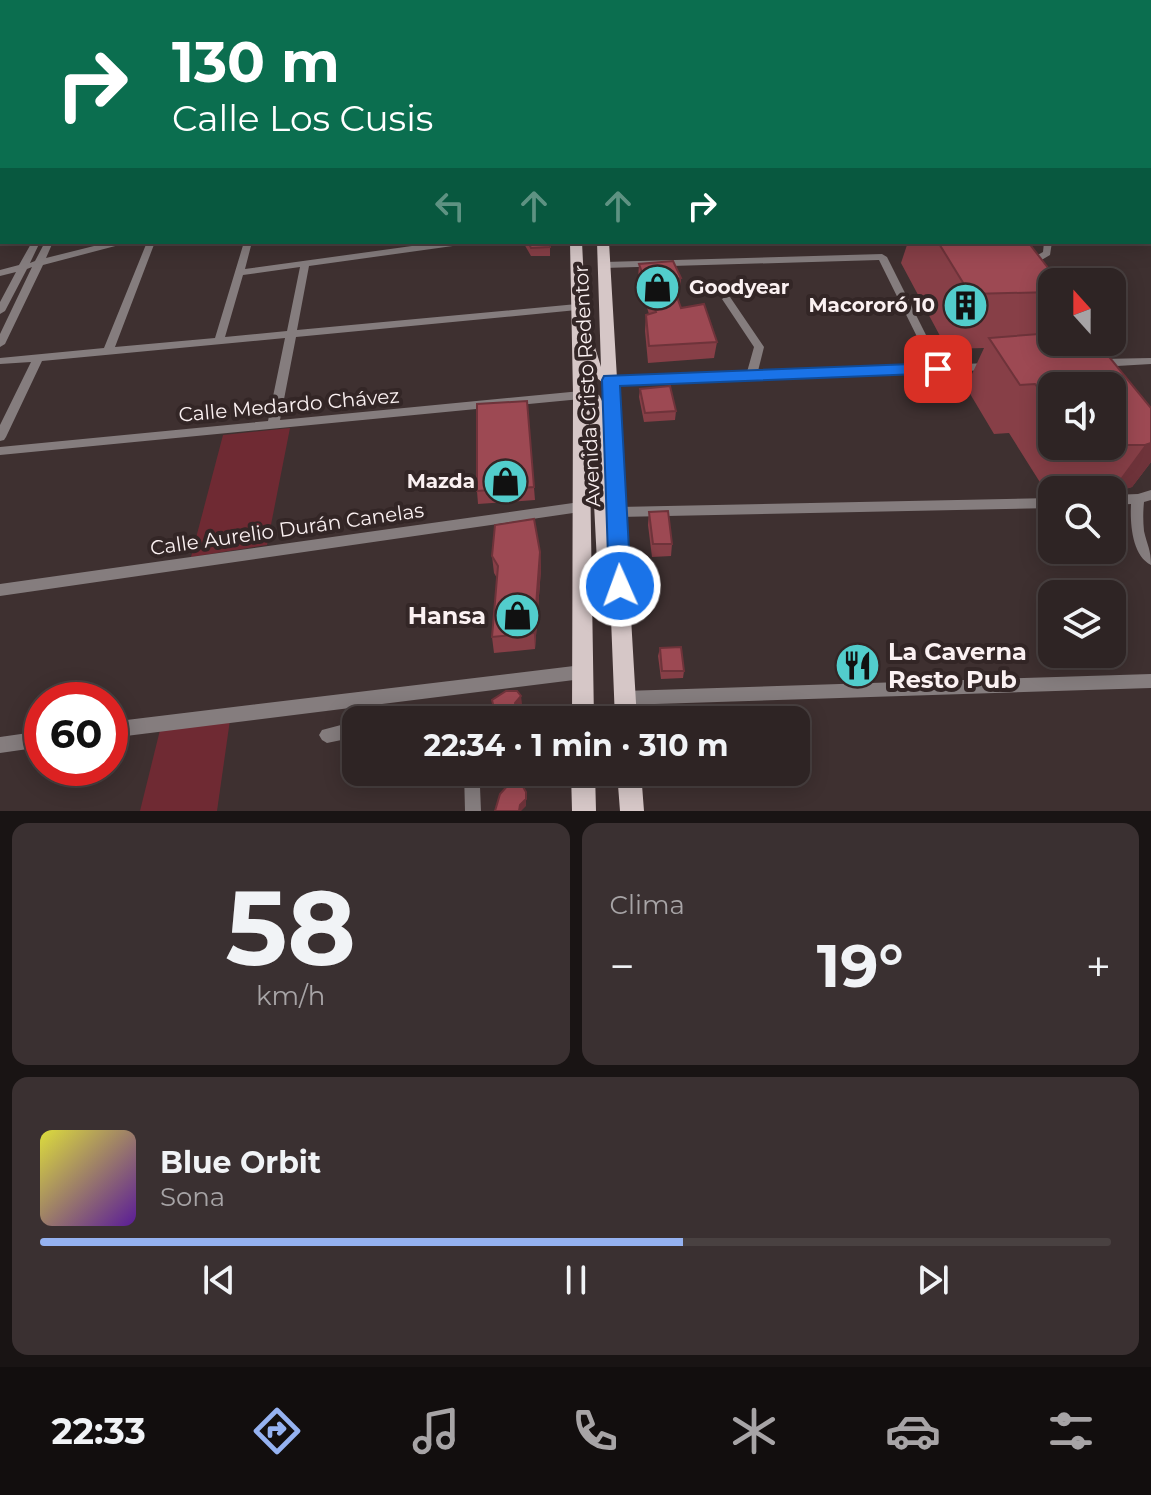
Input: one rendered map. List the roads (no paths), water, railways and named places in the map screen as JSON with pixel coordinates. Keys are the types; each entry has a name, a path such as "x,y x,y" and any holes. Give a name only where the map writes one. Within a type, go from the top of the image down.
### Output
{"main road":[{"name":"Avenida Cristo Redentor","path":"576,244 581,395 583,706"},
{"path":"582,244 591,366 600,376 610,374"},
{"name":"Avenida Cristo Redentor","path":"603,244 625,706"},
{"path":"581,395 593,399 598,409 607,562 621,610"},
{"path":"583,786 584,811"},
{"path":"630,786 632,811"}],"street":[{"path":"0,311 35,244"},
{"path":"0,344 48,244"},
{"path":"0,273 112,244"},
{"path":"108,351 150,244"},
{"path":"219,341 247,244"},
{"path":"239,273 446,244"},
{"path":"1023,265 1047,253 1048,244"},
{"path":"604,265 882,257 938,369"},
{"path":"273,425 305,264"},
{"path":"727,299 759,347 752,374"},
{"path":"0,361 577,307"},
{"path":"0,437 38,357"},
{"path":"1082,364 1151,361"},
{"path":"610,374 643,379 996,367"},
{"name":"Calle Medardo Chávez","path":"0,451 581,395"},
{"path":"1145,497 1137,532 1151,560"},
{"path":"618,512 1038,503"},
{"name":"Calle Aurelio Durán Canelas","path":"0,590 580,507"},
{"path":"128,728 582,672"},
{"path":"624,698 1151,681"},
{"path":"327,735 342,732"},
{"path":"0,745 24,742"},
{"path":"472,786 473,811"}],"place":[{"name":"Goodyear","path":"658,287"},
{"name":"Macororó 10","path":"966,305"},
{"name":"Mazda","path":"506,481"},
{"name":"Hansa","path":"517,616"},
{"name":"La Caverna Resto Pub","path":"857,666"}]}
